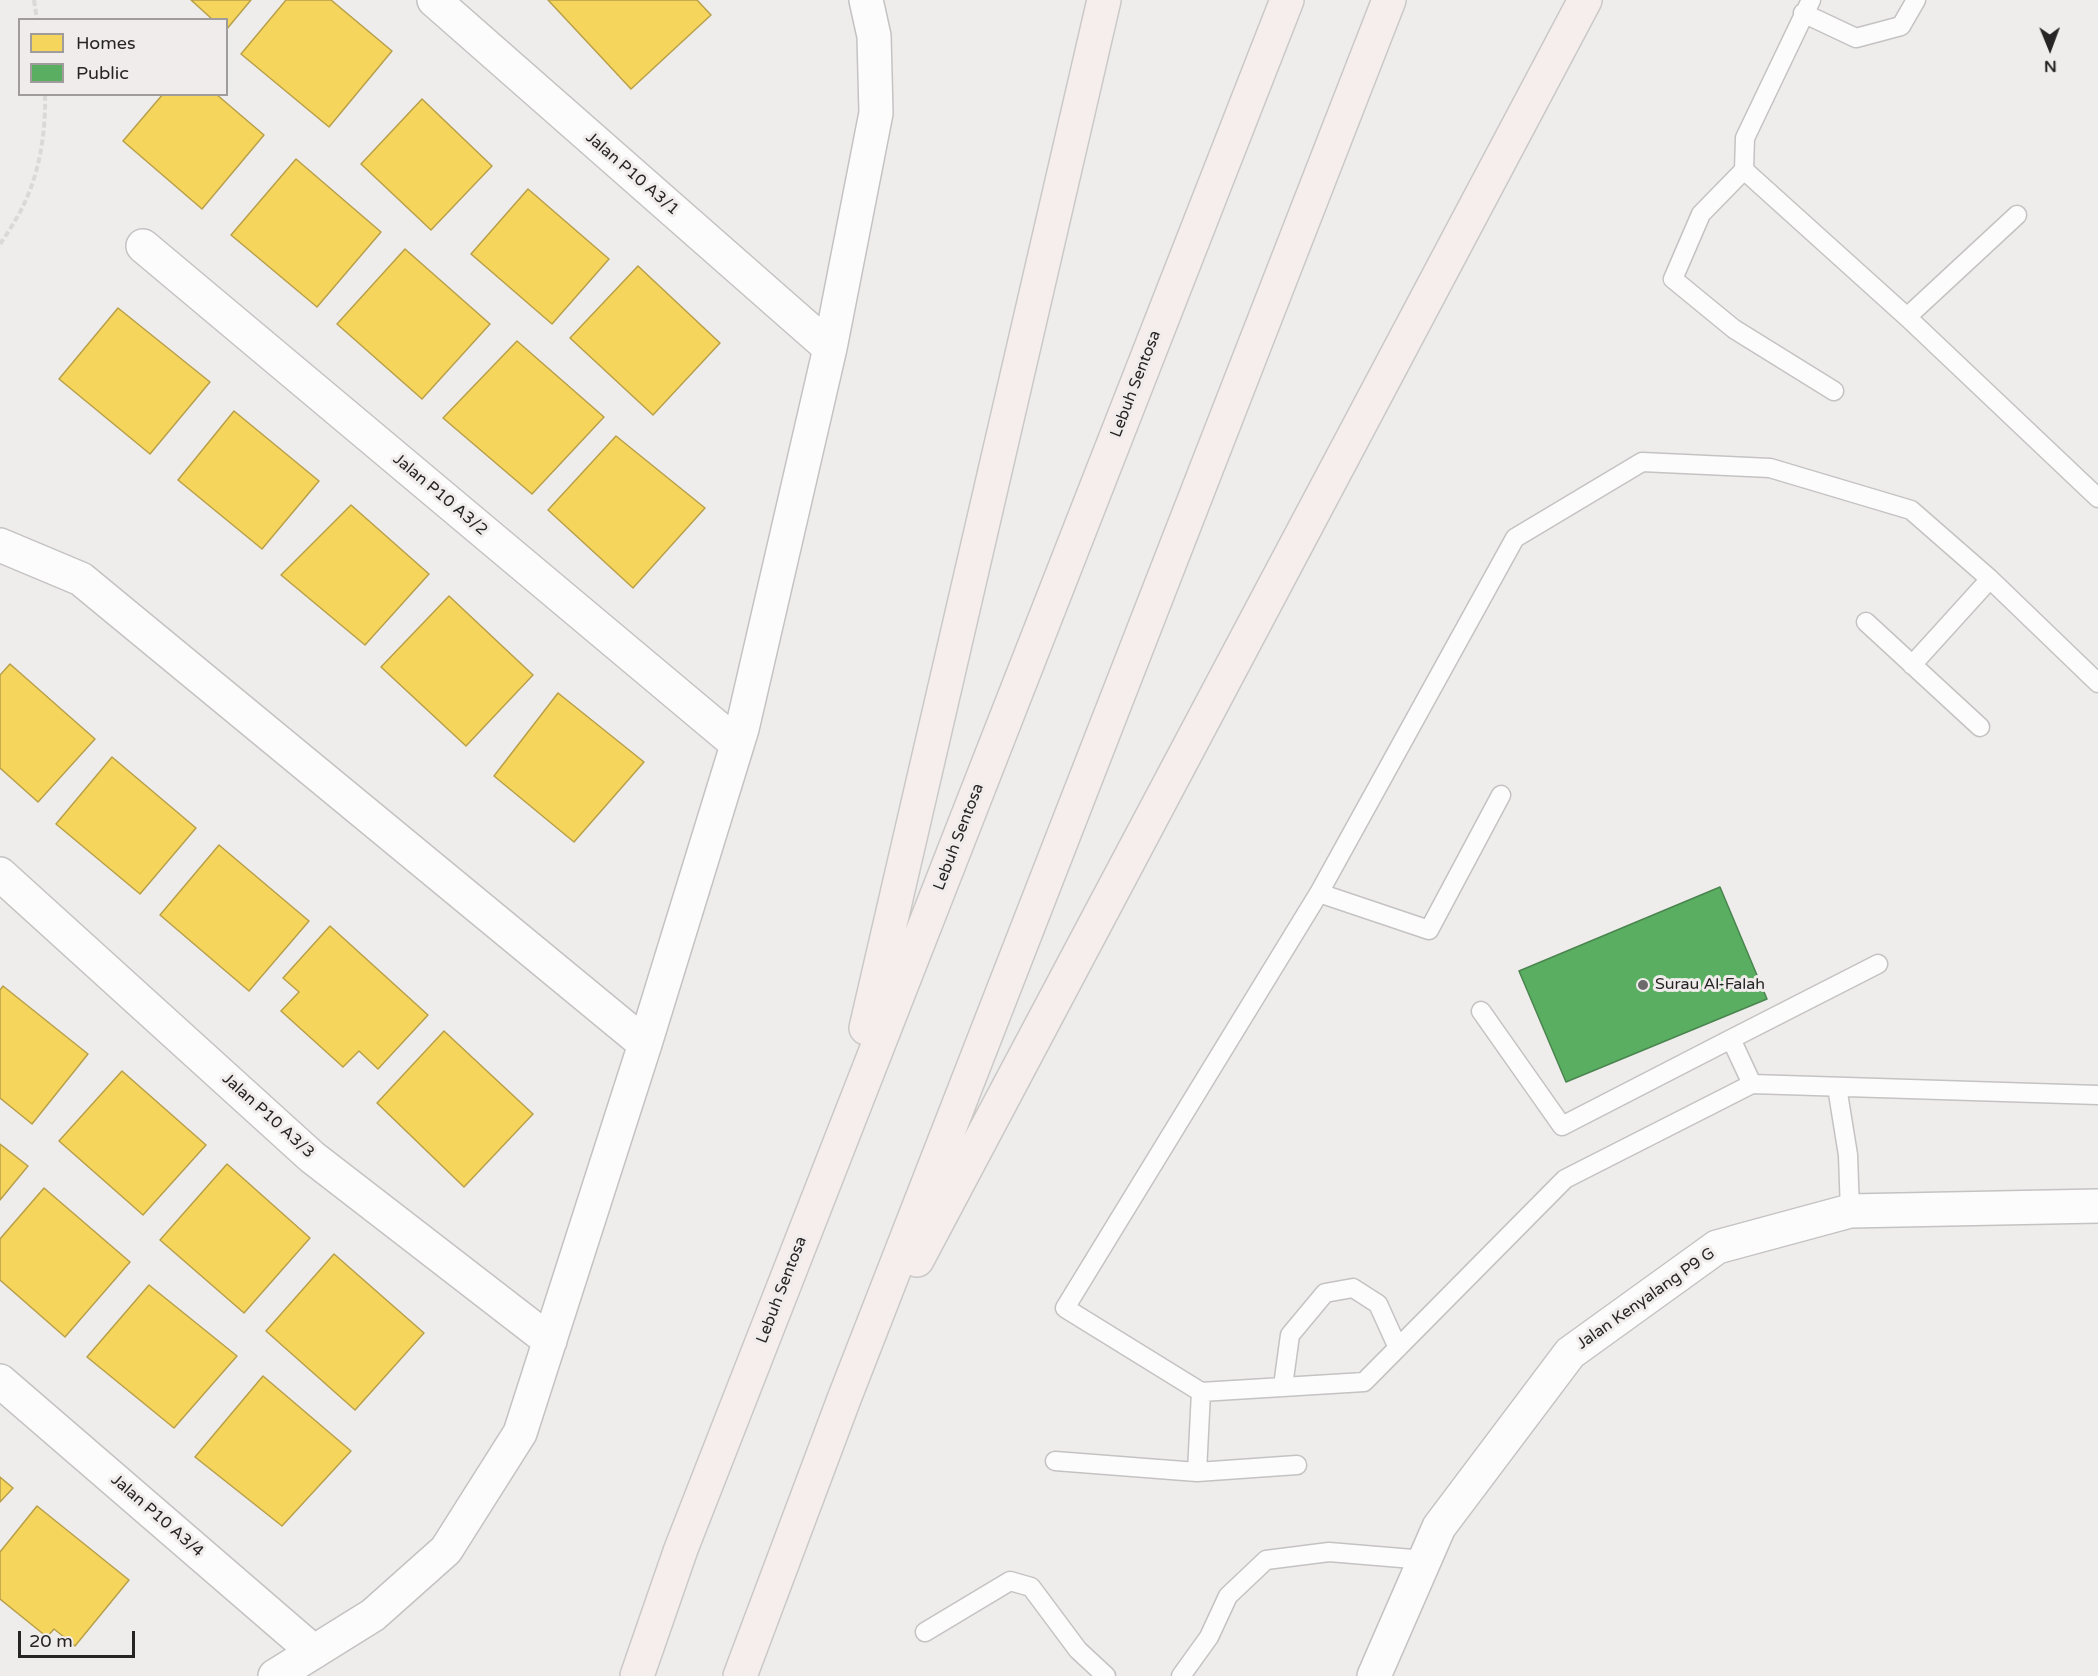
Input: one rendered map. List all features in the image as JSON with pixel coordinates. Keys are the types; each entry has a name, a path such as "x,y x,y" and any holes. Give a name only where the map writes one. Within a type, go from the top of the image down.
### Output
{"main road":[{"path":"840,1141 1104,0"},
{"name":"Lebuh Sentosa","path":"637,1676 681,1549 1287,0"},
{"path":"740,1676 844,1399 1389,0"},
{"path":"844,1399 1585,0"}],"street":[{"name":"Jalan P10 A3/1","path":"434,0 830,348"},
{"path":"275,1676 373,1615 446,1550 520,1433 645,1044 737,744 830,348 876,113 874,36 866,0"},
{"name":"Jalan P10 A3/2","path":"143,246 737,744"},
{"path":"0,545 81,579 645,1044"},
{"name":"Jalan P10 A3/3","path":"0,874 312,1157 550,1341"},
{"name":"Jalan Kenyalang P9 G","path":"1374,1676 1439,1527 1570,1353 1717,1247 1850,1211 2098,1206"},
{"name":"Jalan P10 A3/4","path":"0,1381 314,1652"}],"lane":[{"path":"1834,391 1734,328 1673,279 1701,214 1744,170 1745,138 1807,6 1856,38 1901,26 1916,0"},
{"path":"1744,170 1907,317 2098,498"},
{"path":"1907,317 2017,215"},
{"path":"2098,682 1990,579 1911,510 1770,468 1641,462 1515,538 1319,893 1065,1308 1201,1392 1364,1382 1565,1179 1752,1084 2098,1095"},
{"path":"1911,665 1990,579"},
{"path":"1866,622 1980,727"},
{"path":"1319,893 1429,930 1501,795"},
{"path":"1481,1011 1562,1126 1878,964"},
{"path":"1731,1039 1752,1084"},
{"path":"1837,1088 1848,1155 1850,1211"},
{"path":"1283,1386 1290,1335 1325,1293 1353,1288 1378,1304 1398,1348"},
{"path":"1197,1472 1201,1392"},
{"path":"1055,1461 1197,1472 1297,1465"},
{"path":"1181,1676 1209,1637 1228,1596 1266,1560 1329,1552 1425,1560"},
{"path":"925,1632 1010,1581 1031,1587 1078,1650 1106,1676"}],"path":[{"path":"34,0 37,18"},
{"path":"0,244 21,212 37,172 46,111 45,96"}],"building: Homes":[{"path":"191,0 251,0 228,28 228,18 211,18"},
{"path":"286,0 331,0 392,51 329,127 241,54"},
{"path":"548,0 697,0 711,15 631,89"},
{"path":"161,96 218,96 264,135 202,209 123,141"},
{"path":"422,99 492,166 431,230 361,164"},
{"path":"296,159 381,232 317,307 231,235"},
{"path":"528,189 609,259 552,324 471,254"},
{"path":"405,249 490,324 422,399 337,324"},
{"path":"638,266 720,343 653,415 570,338"},
{"path":"118,308 210,382 150,454 59,379"},
{"path":"517,341 604,417 532,494 443,418"},
{"path":"234,411 319,481 262,549 178,480"},
{"path":"616,436 705,508 633,588 548,510"},
{"path":"351,505 429,574 365,645 281,575"},
{"path":"449,596 533,675 466,746 381,667"},
{"path":"10,664 95,739 38,802 0,768 0,675"},
{"path":"558,693 644,762 574,842 494,776"},
{"path":"112,757 196,828 140,894 56,824"},
{"path":"219,845 309,921 249,991 160,915"},
{"path":"330,926 428,1015 378,1069 359,1051 343,1067 281,1011 299,992 283,978"},
{"path":"3,986 88,1054 32,1124 0,1098 0,990"},
{"path":"444,1031 533,1114 464,1187 377,1103"},
{"path":"122,1071 206,1145 143,1215 59,1141"},
{"path":"0,1144 28,1166 0,1200"},
{"path":"227,1164 310,1238 244,1313 160,1240"},
{"path":"44,1188 130,1262 65,1337 0,1280 0,1239"},
{"path":"334,1254 424,1333 355,1410 266,1331"},
{"path":"149,1285 237,1356 174,1428 87,1357"},
{"path":"263,1376 351,1451 282,1526 195,1457"},
{"path":"0,1477 13,1488 0,1502"},
{"path":"37,1506 129,1580 75,1646 54,1629 47,1637 0,1599 0,1552"}],"building: Public":[{"name":"Surau Al-Falah","path":"1720,887 1767,999 1566,1082 1519,971"}],"place":[{"name":"Surau Al-Falah","path":"1643,985"}]}
